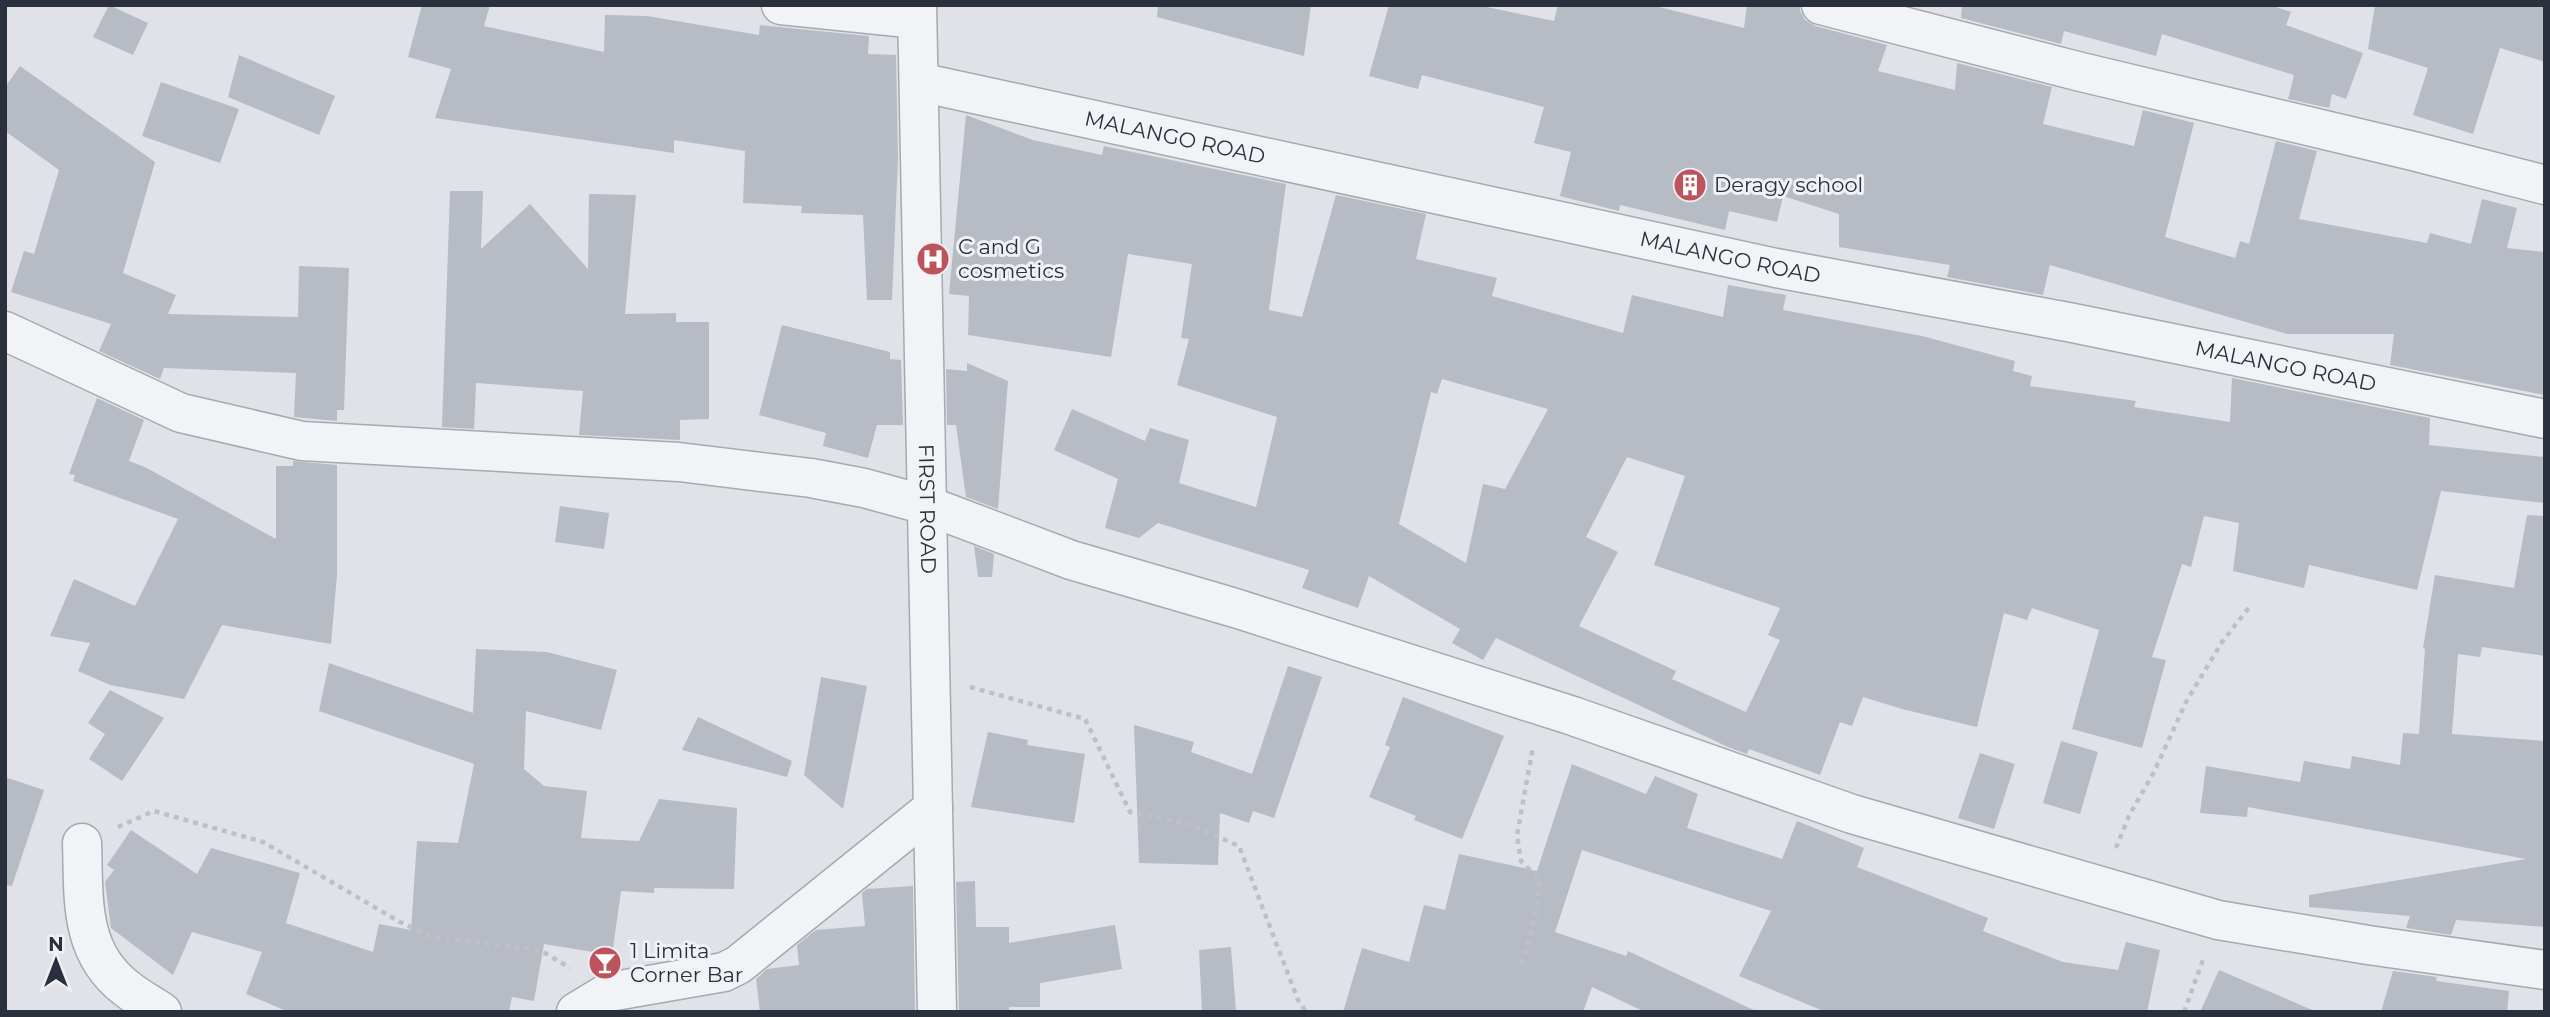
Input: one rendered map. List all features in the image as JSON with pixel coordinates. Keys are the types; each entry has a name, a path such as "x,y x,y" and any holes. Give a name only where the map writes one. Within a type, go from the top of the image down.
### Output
{"street":[{"path":"780,5 917,12"},
{"path":"1821,5 2081,72 2545,185"},
{"name":"FIRST ROAD","path":"917,12 937,1012"},
{"name":"MALANGO ROAD","path":"919,82 1776,268 2067,323 2545,419"},
{"path":"5,331 181,413 302,441 679,462 811,478 864,488 926,505 1071,560 1235,608 1539,705 1852,814 2218,920 2545,970"},
{"path":"576,1012 609,992 724,972 738,965 933,808"},
{"path":"82,843 85,924 100,962 124,987 162,1012"}],"path":[{"path":"2092,883 2119,844 2129,816 2154,772 2186,702 2222,642 2251,605"},
{"path":"929,675 1085,719 1130,812 1189,824 1240,846 1298,1000 1306,1012"},
{"path":"1521,964 1534,928 1538,906 1539,879 1521,861 1517,835 1539,705"},
{"path":"82,843 154,811 263,842 400,922 432,937 540,950 609,992"},
{"path":"2184,1012 2218,920"}],"building":[{"path":"109,5 148,23 133,55 93,37"},
{"path":"422,5 490,5 484,26 604,52 605,15 647,16 759,35 760,25 869,36 868,54 896,55 898,158 892,300 867,300 863,215 801,213 802,206 743,203 745,151 674,140 674,153 435,118 451,69 408,57"},
{"path":"1158,5 1311,5 1304,56 1157,17"},
{"path":"1389,5 1477,5 1554,21 1558,5 1651,5 1744,28 1747,5 1800,5 1805,20 1815,26 1887,45 1878,71 1955,90 1957,63 2052,87 2043,124 2134,146 2143,110 2194,123 2165,237 2235,258 2240,241 2249,244 2276,141 2317,151 2299,219 2427,243 2430,233 2471,244 2482,199 2517,208 2507,248 2545,252 2545,395 2390,365 2394,334 2287,334 2050,265 2043,295 1947,277 1950,265 1839,247 1839,214 1783,196 1777,222 1729,211 1725,230 1620,205 1619,211 1560,196 1571,152 1534,143 1544,107 1422,75 1418,89 1369,76"},
{"path":"1962,5 2270,5 2291,12 2286,25 2363,53 2346,99 2332,94 2329,108 2288,99 2294,75 2162,34 2156,56 2064,31 2061,44 1961,18"},
{"path":"2375,5 2545,5 2545,62 2500,48 2473,134 2413,115 2428,68 2368,49"},
{"path":"239,55 335,96 319,135 228,97"},
{"path":"20,66 155,162 123,273 176,295 168,314 298,317 299,266 349,268 344,410 337,410 337,421 294,417 296,373 164,368 160,379 99,351 111,324 11,292 24,251 34,254 59,170 5,131 5,87"},
{"path":"161,82 239,109 220,163 142,136"},
{"path":"966,115 1033,140 1102,155 1104,146 1286,184 1269,310 1302,317 1336,195 1426,214 1416,259 1497,278 1492,296 1623,333 1632,295 1723,317 1728,285 1786,295 1783,310 1922,336 2015,361 2013,371 2032,376 2030,386 2136,401 2134,407 2230,422 2232,378 2430,418 2429,445 2545,457 2545,503 2441,491 2417,590 2309,565 2304,588 2233,571 2239,523 2204,516 2191,567 2182,564 2152,657 2166,660 2142,748 2072,729 2099,630 2032,608 2027,620 2004,613 1977,727 1863,697 1852,726 1840,722 1820,775 1749,749 1747,754 1728,747 1496,638 1483,660 1452,643 1460,629 1369,576 1358,608 1302,588 1309,570 1158,523 1139,538 1105,528 1118,479 1054,450 1072,409 1145,441 1150,428 1189,440 1179,483 1256,507 1277,417 1177,385 1189,339 1181,338 1192,264 1128,254 1111,357 968,335 969,296 949,294","holes":["1442,379 1548,409 1505,489 1483,484 1466,563 1399,524 1431,392 1437,394","1627,457 1685,476 1654,565 1780,608 1768,635 1780,640 1746,712 1672,679 1676,671 1579,626 1618,552 1586,537"]},
{"path":"450,191 483,191 481,249 530,204 588,269 589,194 636,195 625,314 676,313 676,322 709,322 709,419 680,420 680,440 579,435 583,391 476,383 474,429 442,427"},
{"path":"782,325 890,352 890,359 901,360 903,425 877,425 868,458 823,446 826,433 759,415"},
{"path":"967,363 1008,381 998,509 966,497 956,425 947,425 946,369 967,371"},
{"path":"97,398 144,420 129,461 145,467 276,539 276,466 293,466 293,461 337,465 337,575 331,644 222,625 184,699 110,685 78,671 90,643 50,636 74,579 135,606 178,519 73,481 75,475 69,474"},
{"path":"560,506 609,513 604,549 555,542"},
{"path":"2527,515 2545,516 2545,656 2482,647 2480,657 2458,654 2452,734 2545,741 2545,927 2456,920 2451,935 2406,928 2410,916 2309,907 2309,895 2526,859 2248,807 2247,817 2200,813 2206,766 2300,782 2304,761 2350,769 2352,756 2400,765 2403,733 2419,734 2423,648 2435,575 2514,588"},
{"path":"974,546 994,554 992,577 978,577"},
{"path":"476,649 547,652 617,670 601,730 526,711 524,769 544,786 587,791 581,838 639,841 659,799 737,808 734,889 654,888 654,893 621,891 612,955 544,944 534,1001 512,997 509,1012 289,1012 246,994 262,952 192,932 173,975 111,928 105,882 114,870 107,865 131,830 197,874 211,848 300,873 286,923 373,952 379,924 411,930 417,841 458,843 474,764 319,711 329,663 473,713"},
{"path":"1288,666 1322,677 1274,818 1253,811 1249,823 1220,813 1218,865 1139,863 1134,725 1194,742 1191,752 1252,774"},
{"path":"821,677 867,686 843,809 804,775"},
{"path":"110,690 164,718 122,781 89,759 105,734 88,723"},
{"path":"1403,697 1504,736 1462,839 1414,820 1416,816 1369,797 1390,747 1385,745"},
{"path":"698,717 792,761 787,777 682,750"},
{"path":"988,732 1028,740 1027,745 1085,754 1074,823 971,807"},
{"path":"2061,741 2098,752 2080,814 2043,803"},
{"path":"1980,753 2015,764 1994,829 1958,818"},
{"path":"1572,764 1646,794 1655,776 1698,794 1687,828 1782,859 1797,821 1864,848 1857,867 1988,918 1983,931 2063,962 2118,970 2126,942 2160,950 2147,1012 1826,1012 1739,976 1771,911 1582,850 1555,932 1626,956 1628,951 1758,1012 1645,1012 1592,987 1583,1012 1343,1012 1362,948 1409,962 1424,905 1445,910 1459,854 1537,871"},
{"path":"5,777 44,790 12,886 5,885"},
{"path":"975,881 976,927 1009,927 1009,943 1115,925 1122,969 1040,983 1040,1007 1009,1007 1009,1012 959,1012 956,882"},
{"path":"913,886 915,1012 760,1012 756,979 767,969 799,965 797,945 816,930 865,926 862,893 867,889"},
{"path":"1231,947 1236,1012 1202,1012 1199,950"},
{"path":"2219,970 2317,1012 2200,1012"},
{"path":"2393,971 2437,977 2436,981 2509,991 2507,1012 2381,1012"}],"place":[{"name":"Deragy school","path":"1690,185"},
{"name":"C and G cosmetics","path":"933,259"},
{"name":"1 Limita Corner Bar","path":"605,963"}]}
